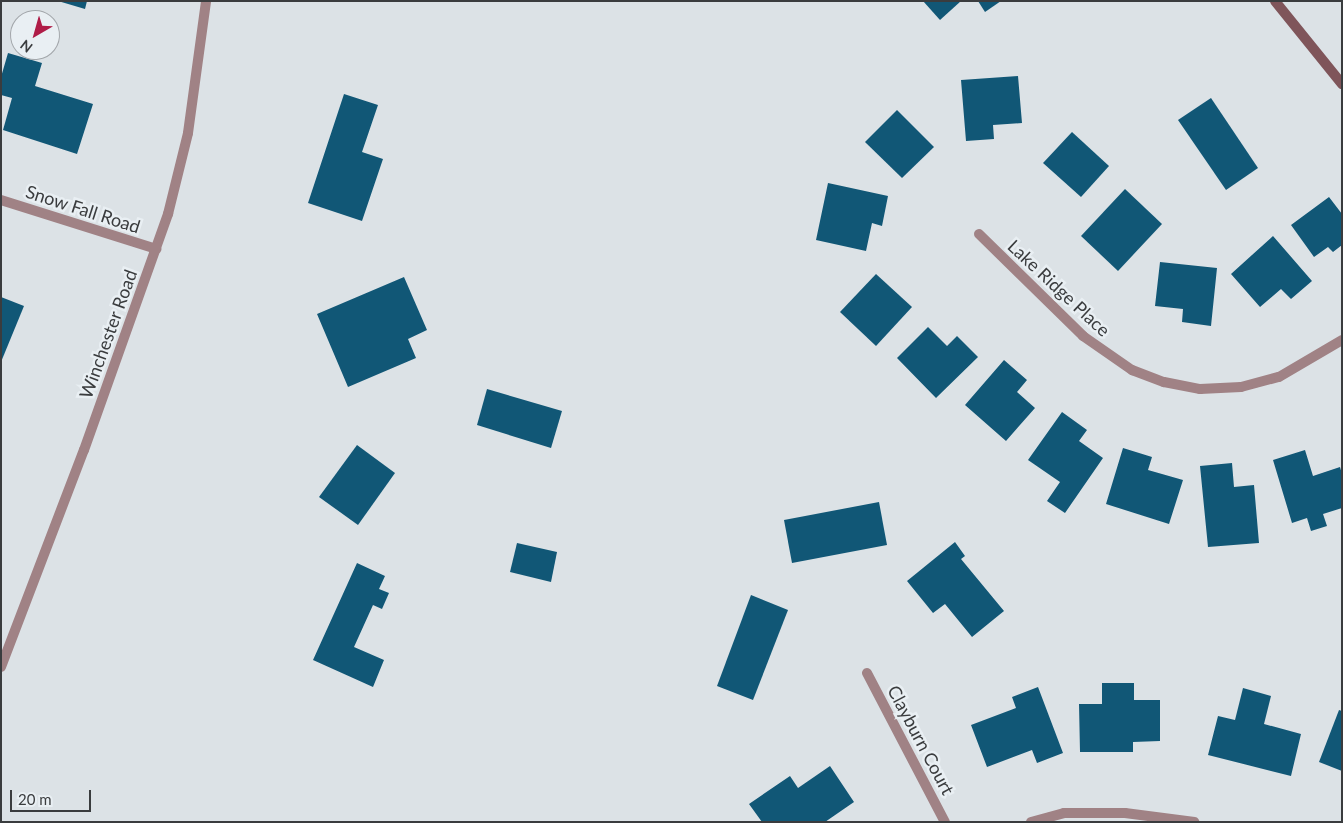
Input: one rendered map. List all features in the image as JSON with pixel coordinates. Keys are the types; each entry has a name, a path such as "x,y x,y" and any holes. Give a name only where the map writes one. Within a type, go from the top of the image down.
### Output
{"main road":[{"path":"1275,1 1342,84"}],"street":[{"name":"Winchester Road","path":"2,662 156,249 188,133 206,1"},
{"name":"Snow Fall Road","path":"1,200 156,249"},
{"name":"Lake Ridge Place","path":"979,234 1083,336 1132,370 1164,382 1200,389 1241,387 1279,377 1342,340"},
{"name":"Clayburn Court","path":"867,673 945,822"},
{"path":"1030,822 1064,813 1125,813 1194,822"}],"building":[{"path":"58,1 87,1 85,9"},
{"path":"923,1 961,1 940,20"},
{"path":"978,1 1001,1 985,12"},
{"path":"8,53 10,54 10,60 32,60 42,63 35,86 93,104 77,154 3,130 12,98 1,95 1,77"},
{"path":"1018,76 1022,123 993,125 994,139 966,141 961,80"},
{"path":"344,94 378,105 362,152 383,159 362,221 308,203"},
{"path":"1211,98 1258,168 1226,190 1178,120"},
{"path":"897,110 934,147 902,178 865,142"},
{"path":"1072,132 1109,166 1081,197 1043,163"},
{"path":"828,183 888,196 882,226 872,223 866,251 816,240"},
{"path":"1125,189 1162,224 1118,271 1081,236"},
{"path":"1329,197 1342,214 1342,245 1333,252 1328,247 1314,257 1291,225"},
{"path":"1273,236 1312,281 1291,299 1281,289 1260,307 1231,274"},
{"path":"1160,262 1217,268 1211,326 1182,322 1183,309 1155,306"},
{"path":"876,274 912,307 876,346 840,312"},
{"path":"404,277 427,330 408,339 416,358 348,387 317,314"},
{"path":"1,297 24,306 1,362"},
{"path":"928,327 947,346 957,336 978,357 936,398 897,358"},
{"path":"1004,360 1027,380 1017,392 1035,408 1006,441 965,405"},
{"path":"487,389 562,411 551,448 477,425"},
{"path":"1062,412 1087,430 1079,441 1103,458 1065,513 1047,501 1060,482 1028,460"},
{"path":"357,445 395,473 358,525 319,497"},
{"path":"1123,448 1152,457 1148,470 1183,480 1169,524 1106,504"},
{"path":"1305,450 1313,476 1340,467 1342,474 1342,508 1323,514 1327,526 1311,531 1307,518 1292,523 1273,460"},
{"path":"1232,463 1234,487 1254,485 1259,543 1208,547 1200,466"},
{"path":"879,502 887,545 792,563 784,520"},
{"path":"955,542 965,556 961,559 1004,611 972,637 945,604 933,613 907,581"},
{"path":"517,543 557,552 551,582 510,572"},
{"path":"357,563 385,576 379,589 389,593 382,609 373,605 354,647 384,660 373,687 313,660"},
{"path":"751,595 788,610 753,700 717,686"},
{"path":"1102,683 1134,683 1134,700 1160,700 1160,741 1133,742 1133,752 1080,752 1079,704 1102,704"},
{"path":"1038,687 1063,753 1037,763 1032,750 987,767 971,725 1016,708 1012,697"},
{"path":"1243,688 1271,696 1264,724 1301,734 1291,776 1208,755 1218,716 1235,720"},
{"path":"1339,710 1342,711 1342,771 1319,762"},
{"path":"830,766 854,802 825,822 762,822 749,804 790,776 798,788"}]}
